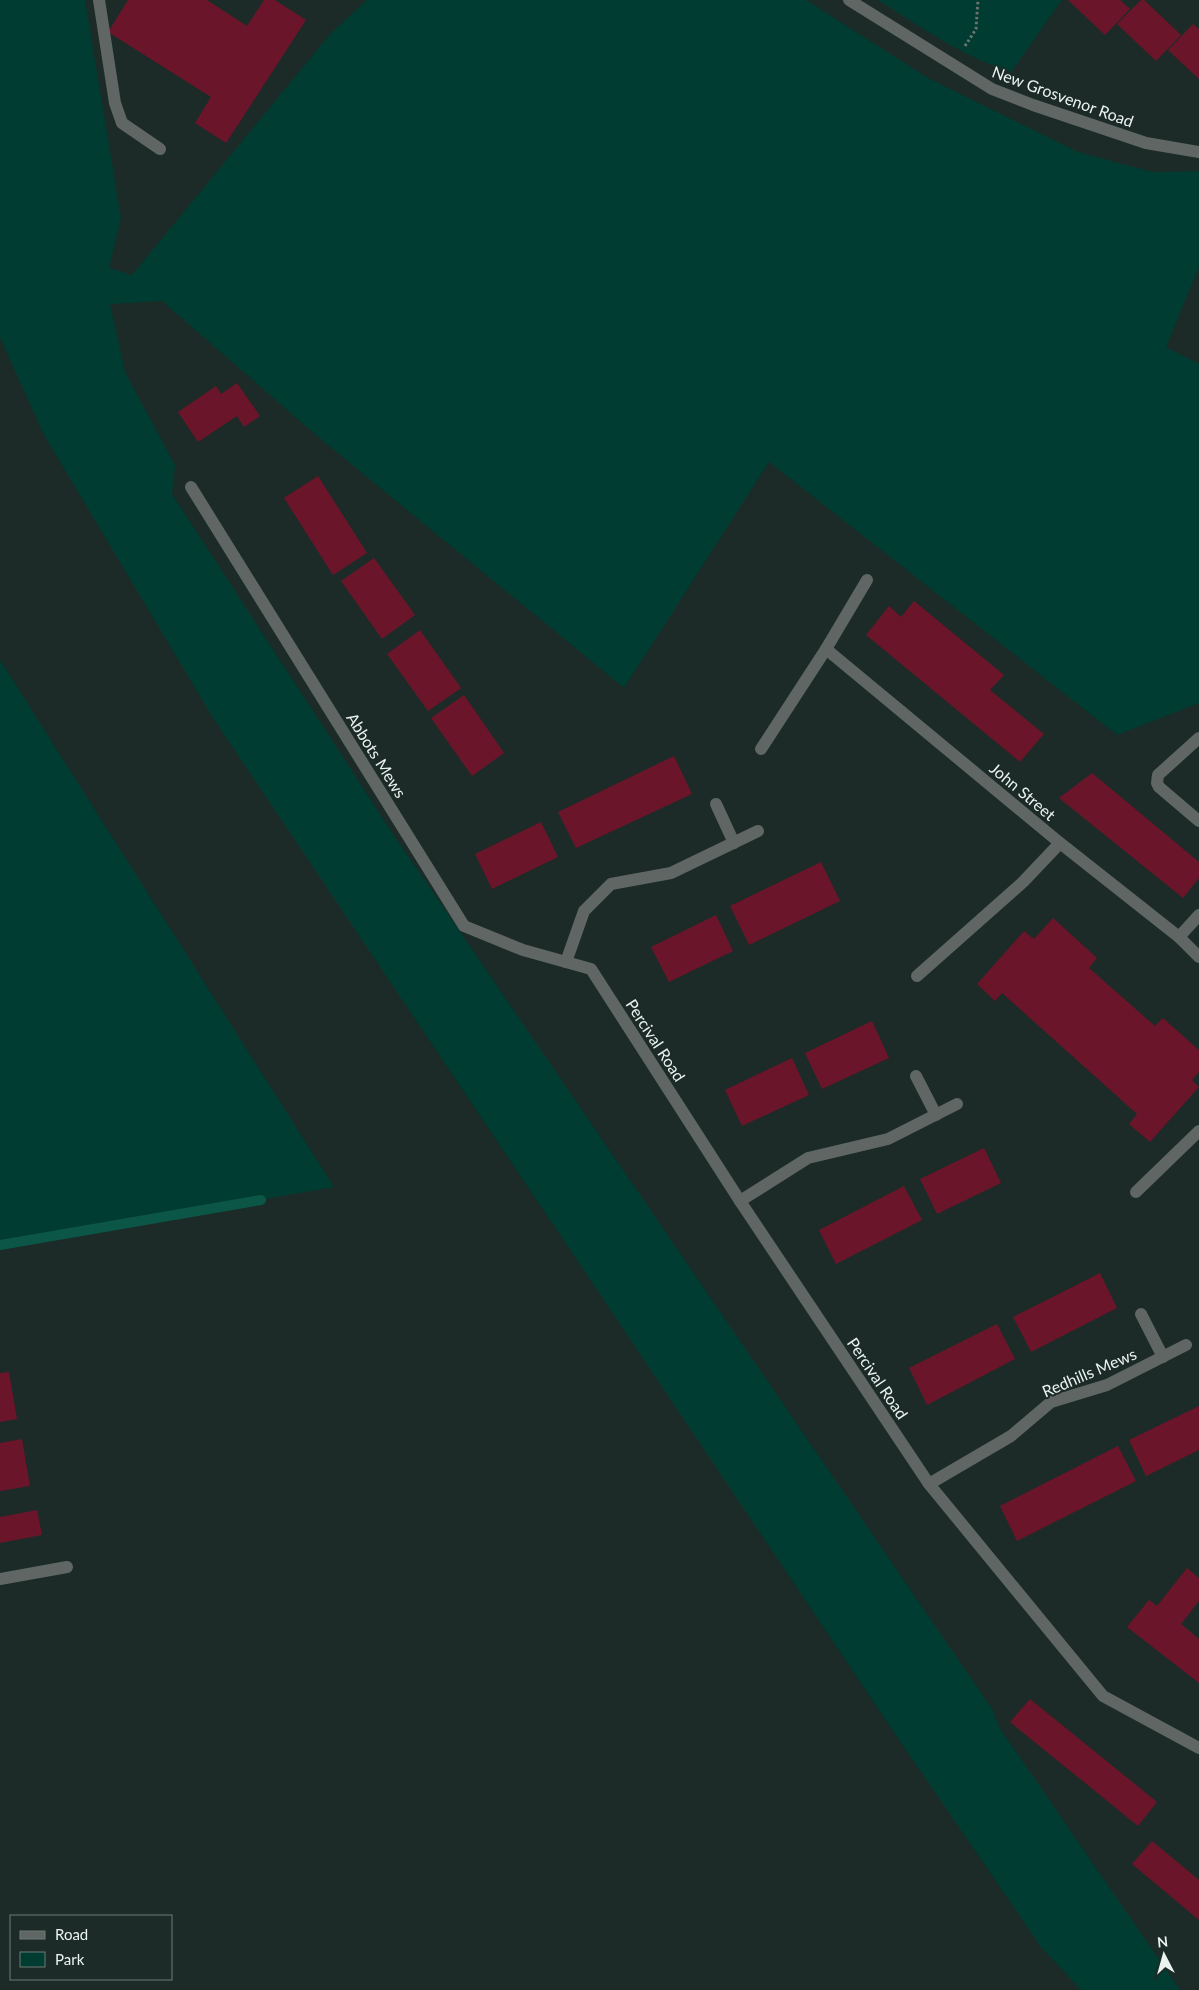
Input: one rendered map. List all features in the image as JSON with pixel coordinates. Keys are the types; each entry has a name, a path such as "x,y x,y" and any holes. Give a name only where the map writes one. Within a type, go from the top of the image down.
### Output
{"street":[{"path":"99,0 115,103 122,123 160,149"},
{"name":"New Grosvenor Road","path":"849,0 992,90 1146,143 1199,152"},
{"name":"Abbots Mews","path":"191,487 464,926 524,950 591,969"},
{"path":"761,750 826,649 867,580"},
{"name":"John Street","path":"826,649 1060,843 1179,937 1199,957"},
{"path":"1199,738 1158,774 1157,779 1159,787 1199,821"},
{"path":"716,804 734,843"},
{"path":"566,962 584,911 611,884 671,874 758,831"},
{"path":"917,976 1022,882 1060,843"},
{"path":"1179,937 1199,915"},
{"name":"Percival Road","path":"591,969 740,1201 929,1484 1103,1696 1199,1748"},
{"path":"916,1076 936,1115"},
{"path":"740,1201 808,1158 888,1139 956,1104"},
{"path":"1136,1192 1199,1131"},
{"name":"Redhills Mews","path":"1141,1314 1163,1357"},
{"name":"Redhills Mews","path":"929,1484 1011,1436 1051,1402 1107,1385 1186,1345"},
{"path":"0,1580 67,1567"}],"path":[{"path":"953,65 976,29 978,0"}],"green space":[{"path":"0,0 85,0 121,218 109,268 132,275 331,33 367,0 806,0 928,78 1078,152 1152,172 1199,171 1199,267 1166,347 1199,364 1199,703 1117,735 769,462 624,688 317,436 162,301 110,304 125,372 175,465 172,494 391,831 992,1709 999,1727 1180,1990 1081,1990 1041,1947 891,1728 213,718 44,435 0,338"},
{"path":"878,0 1062,0 1011,72 959,50"},
{"path":"0,660 334,1187 0,1245"}],"building":[{"path":"128,0 207,0 247,26 264,0 275,0 306,20 226,143 195,123 211,97 108,32"},
{"path":"1068,0 1120,0 1130,9 1105,35"},
{"path":"1141,0 1144,0 1181,35 1156,61 1117,24"},
{"path":"1193,24 1199,29 1199,79 1168,50"},
{"path":"237,383 260,416 244,427 237,416 198,442 178,412 216,386 221,394"},
{"path":"318,476 367,553 333,575 284,498"},
{"path":"374,558 415,615 382,639 341,581"},
{"path":"914,601 1004,675 990,690 1044,734 1020,762 866,635 889,606 901,617"},
{"path":"420,630 461,688 428,711 387,654"},
{"path":"464,695 504,753 472,776 431,718"},
{"path":"674,756 692,794 576,848 558,812"},
{"path":"1092,773 1199,862 1199,878 1183,898 1059,798"},
{"path":"541,822 558,857 492,889 475,854"},
{"path":"821,862 840,901 749,945 730,906"},
{"path":"716,915 733,951 669,982 651,947"},
{"path":"1053,918 1097,958 1089,968 1155,1026 1163,1018 1199,1050 1199,1072 1192,1080 1199,1087 1150,1142 1129,1124 1137,1114 1002,993 995,1001 977,984 1024,931 1034,939"},
{"path":"872,1021 889,1058 822,1089 805,1053"},
{"path":"792,1058 809,1095 742,1126 725,1090"},
{"path":"984,1148 1001,1183 937,1214 920,1179"},
{"path":"904,1186 922,1220 836,1264 819,1230"},
{"path":"1100,1273 1117,1308 1031,1352 1013,1317"},
{"path":"997,1324 1015,1359 927,1405 909,1368"},
{"path":"9,1372 17,1419 0,1422 0,1373"},
{"path":"1199,1406 1199,1450 1146,1476 1129,1440"},
{"path":"22,1439 30,1486 0,1491 0,1443"},
{"path":"1118,1446 1136,1481 1017,1541 1000,1506"},
{"path":"37,1510 42,1535 0,1543 0,1517"},
{"path":"1187,1568 1199,1578 1199,1601 1181,1624 1199,1639 1199,1683 1127,1627 1149,1600 1157,1606"},
{"path":"1030,1699 1157,1802 1138,1826 1010,1722"},
{"path":"1152,1841 1199,1880 1199,1920 1132,1864"}],"waterway":[{"path":"0,1245 261,1200"}]}
